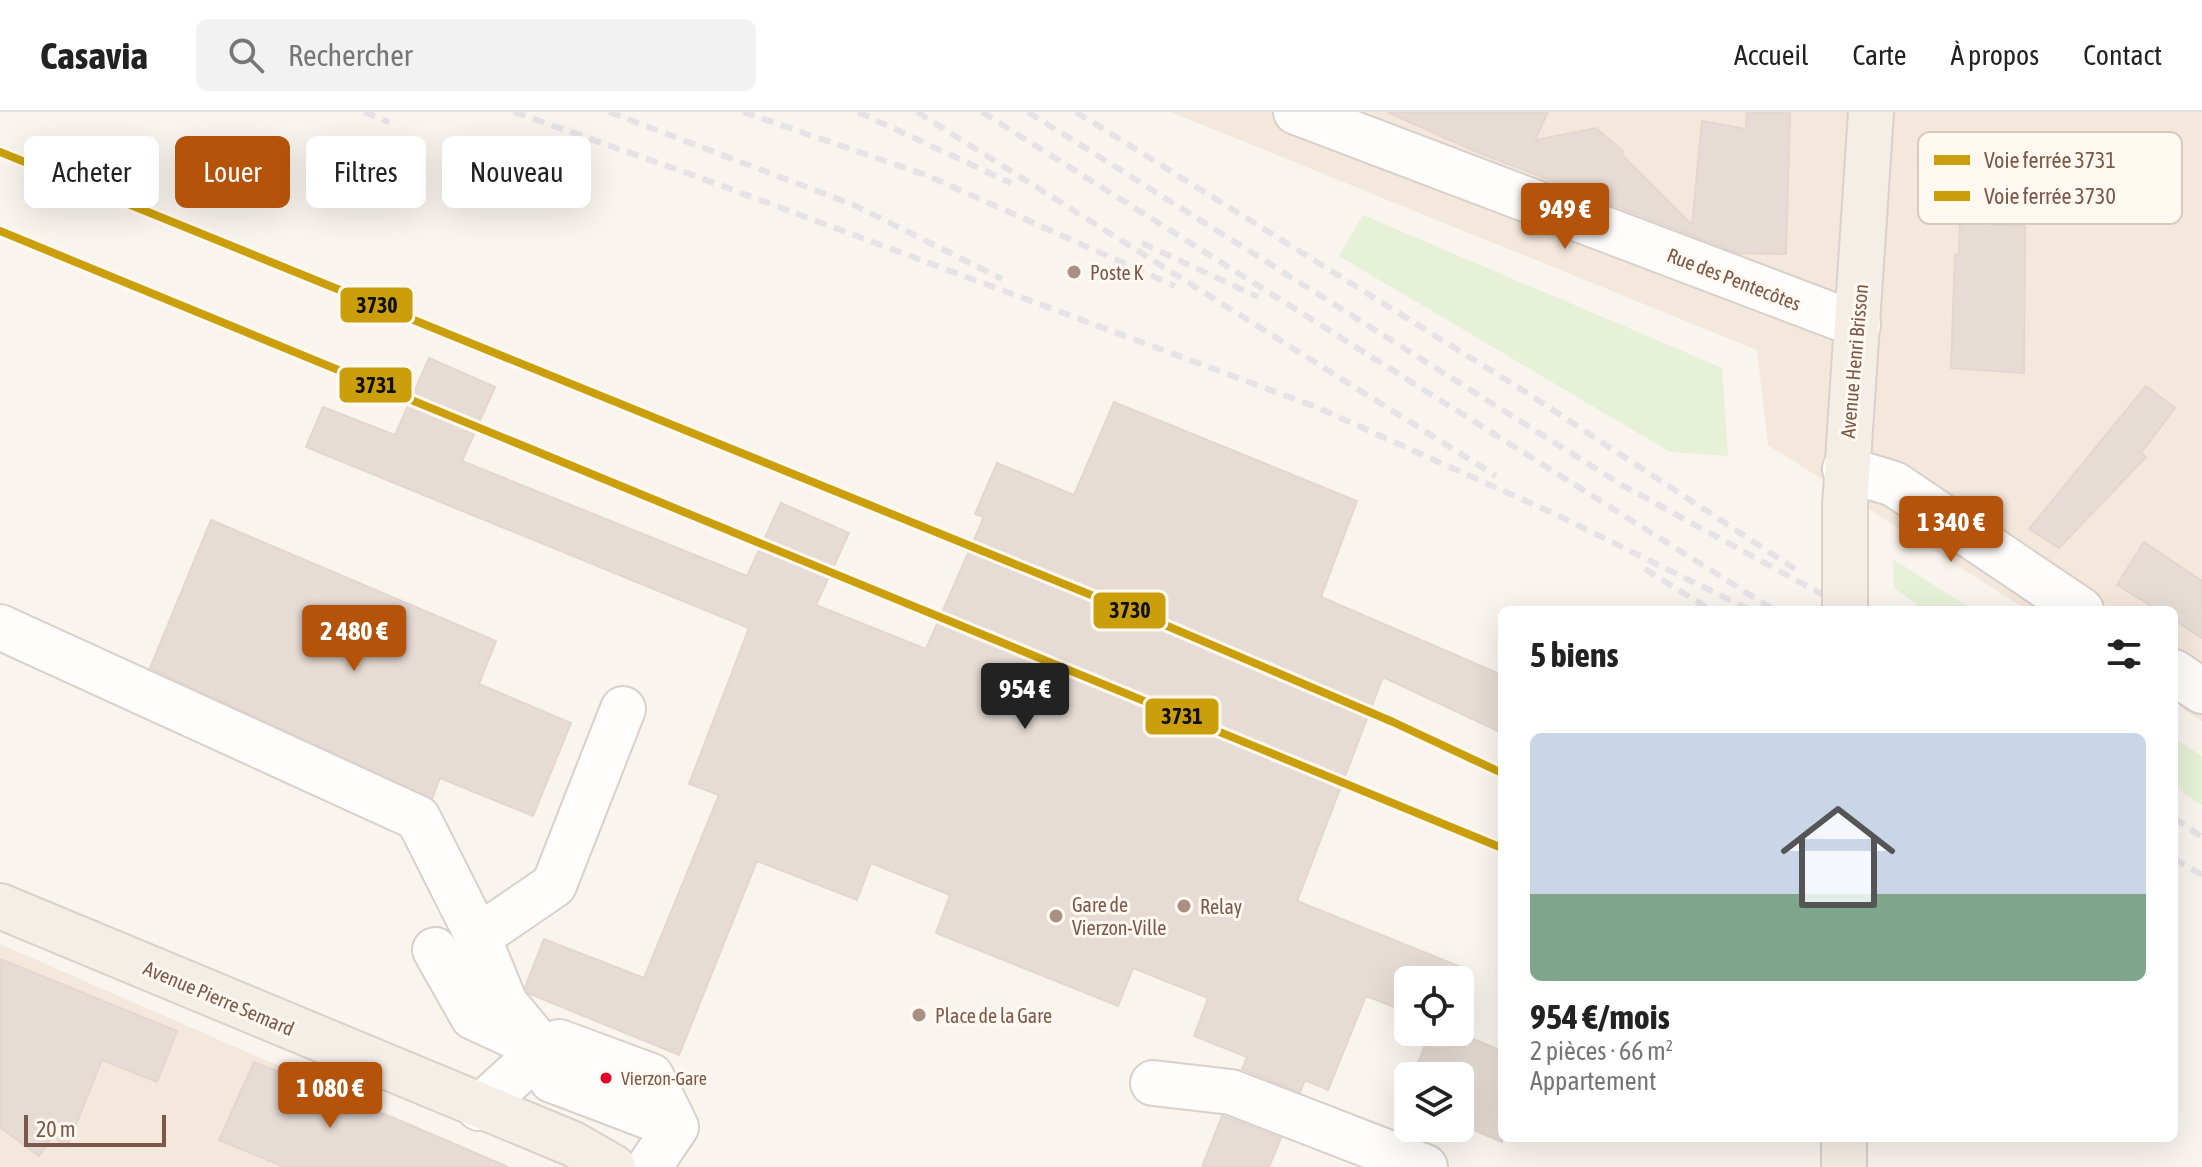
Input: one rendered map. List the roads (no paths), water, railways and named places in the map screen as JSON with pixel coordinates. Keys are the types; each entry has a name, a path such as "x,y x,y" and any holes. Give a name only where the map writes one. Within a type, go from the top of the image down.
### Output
{"main road":[{"name":"Avenue Henri Brisson","path":"1845,606 1845,487 1871,112"},
{"name":"Avenue Pierre Semard","path":"0,906 479,1108 573,1144 613,1167"},
{"path":"1844,1142 1844,1167"}],"street":[{"name":"Rue des Pentecôtes","path":"1296,112 1858,325"},
{"path":"1845,487 1894,484 2075,606"},
{"path":"0,627 418,818 478,937 505,1003 543,1049"},
{"path":"2178,675 2202,691"},
{"path":"478,937 554,885 623,709"},
{"path":"435,950 473,1017 543,1049"},
{"path":"479,1108 543,1049 559,1042 651,1076 676,1127 649,1167"},
{"path":"1153,1083 1231,1092 1425,1167"}],"railway":[{"path":"364,112 389,122"},
{"path":"514,112 690,174 1316,407 1555,514 1742,606"},
{"path":"609,112 854,205 1002,279"},
{"path":"743,112 926,175 1175,286"},
{"path":"858,112 1011,183"},
{"path":"917,112 1496,476"},
{"path":"982,112 1768,606"},
{"path":"1028,112 1622,485 1844,606"},
{"path":"1076,112 1524,391 1798,571"},
{"path":"1142,243 1258,297"},
{"path":"1645,569 1705,606"},
{"path":"2178,821 2202,837"},
{"path":"2178,861 2202,875"}],"rail line":[{"name":"3730","path":"0,152 1165,625 1393,722 1498,771"},
{"name":"3731","path":"0,231 1498,846"}],"place":[{"name":"Poste K","path":"1074,272"},
{"name":"Relay","path":"1184,906"},
{"name":"Gare de Vierzon-Ville","path":"1056,916"},
{"name":"Place de la Gare","path":"919,1015"},
{"name":"Vierzon-Gare","path":"606,1078"}]}
